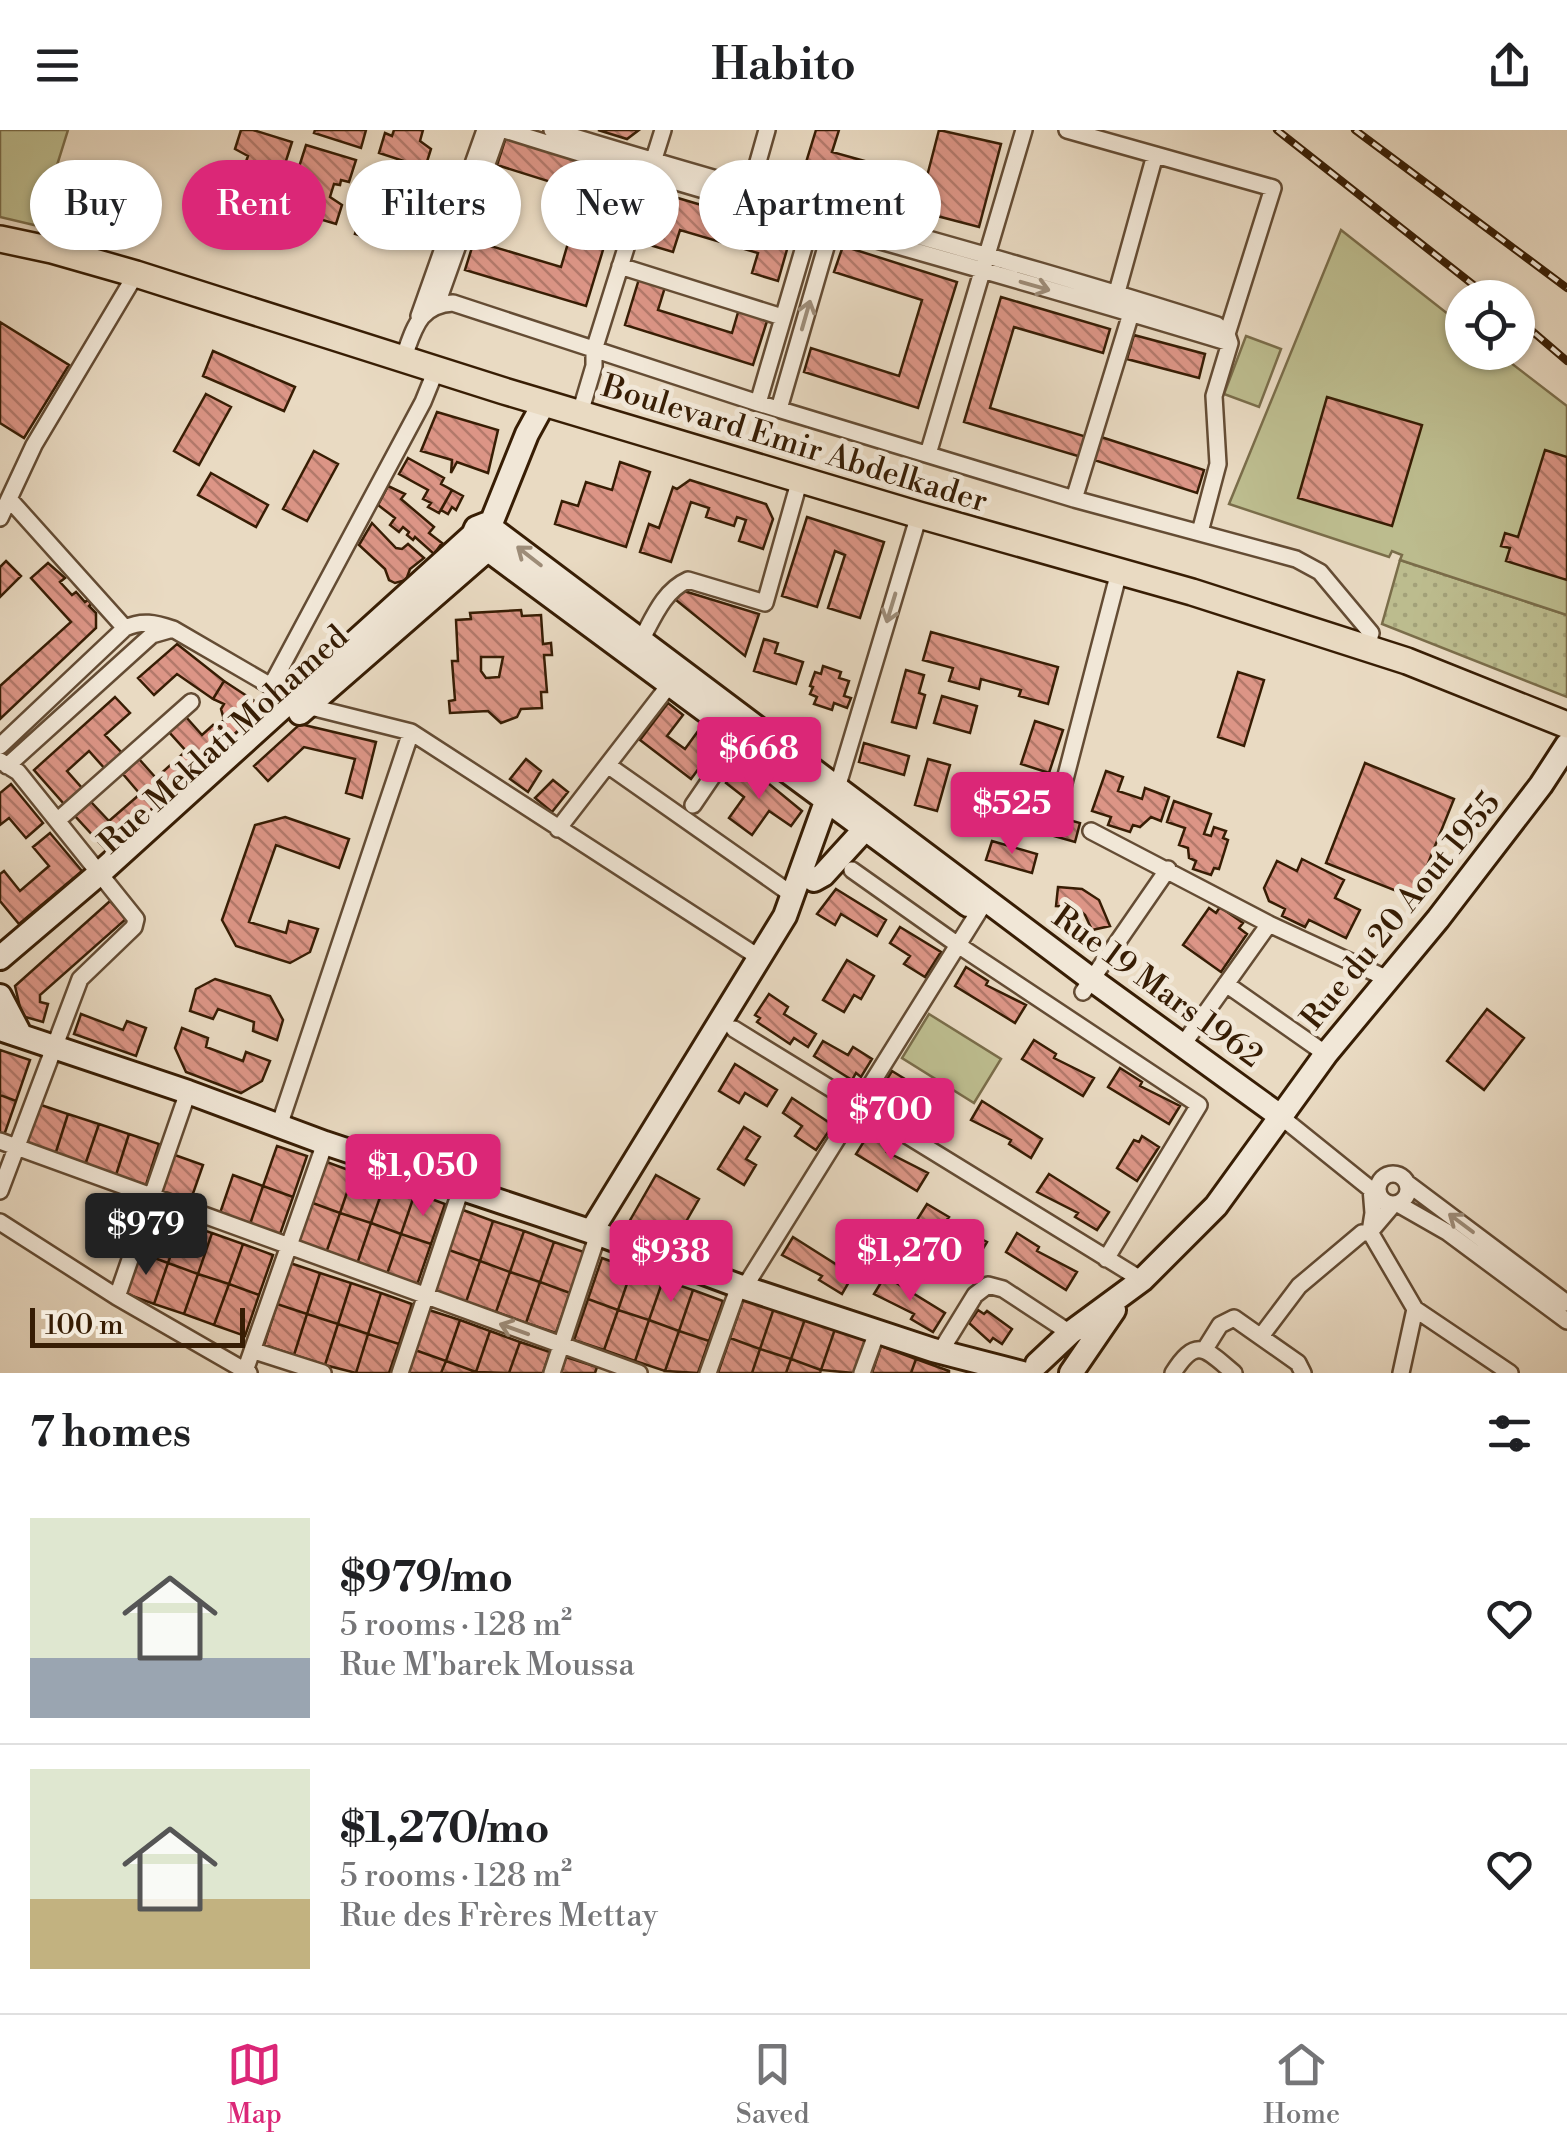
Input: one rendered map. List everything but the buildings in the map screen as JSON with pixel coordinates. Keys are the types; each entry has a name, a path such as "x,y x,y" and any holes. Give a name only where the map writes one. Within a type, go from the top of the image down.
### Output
{"main road":[{"name":"Boulevard Emir Abdelkader","path":"0,239 136,274 544,403 1367,647 1567,725"}],"street":[{"path":"403,359 484,130"},
{"path":"437,304 502,130 617,160"},
{"path":"552,130 628,160"},
{"path":"654,160 663,130"},
{"path":"758,160 767,130"},
{"path":"928,454 1024,130"},
{"path":"1067,130 1273,188 1214,396 1218,464 1200,532"},
{"path":"1117,292 1155,155"},
{"path":"580,413 594,366 594,350 625,250"},
{"path":"758,403 803,250"},
{"path":"778,409 825,250"},
{"path":"938,250 1217,325 1228,339"},
{"path":"986,264 1117,292 1133,305"},
{"path":"620,266 782,317"},
{"path":"0,518 34,446 136,274"},
{"path":"419,316 437,304 453,303 758,403 1074,499 1296,559 1320,572 1371,634 1367,647"},
{"path":"1074,499 1133,305"},
{"path":"287,699 436,370"},
{"path":"486,534 544,403"},
{"path":"640,642 666,596 688,580 765,604 800,479"},
{"path":"10,500 125,628"},
{"path":"597,1234 734,1029 798,922 814,880 834,799 919,515"},
{"name":"Rue Meklati Mohamed","path":"0,975 287,699 486,534"},
{"name":"Rue 19 Mars 1962","path":"486,534 640,642 834,799 864,830 982,906"},
{"name":"Rue 19 Mars 1962","path":"486,534 740,736 834,799 1276,1123 1352,1171 1386,1198 1447,1232 1567,1321"},
{"path":"1063,787 1118,572"},
{"path":"0,746 125,628 137,622 151,622 173,629 287,699 412,732 760,958"},
{"path":"0,1191 8,1144 85,972 134,927 136,919 18,772 4,764 143,642 173,629"},
{"path":"558,829 670,684"},
{"path":"58,820 191,702"},
{"path":"278,1126 412,732"},
{"path":"693,805 740,736"},
{"name":"Rue du 20 Aout 1955","path":"1133,1287 1216,1206 1326,1054 1438,919 1567,745"},
{"path":"609,766 794,896"},
{"path":"552,1373 597,1234 794,896 834,799"},
{"path":"814,880 864,830"},
{"path":"1092,830 1269,924 1388,979"},
{"path":"1087,986 1168,868"},
{"path":"852,870 1199,1105 1106,1259"},
{"name":"Rue Meklati Mohamed","path":"0,958 105,878"},
{"path":"708,1373 742,1287 860,1106 982,906"},
{"path":"1182,1046 1269,924"},
{"path":"1226,984 1326,1054"},
{"name":"Rue 19 Mars 1962","path":"1087,986 1182,1046 1276,1123"},
{"path":"0,996 10,1031"},
{"path":"0,1018 10,1031 325,1143 940,1352 1035,1371 1070,1333 1133,1287"},
{"path":"734,1029 1106,1259 1133,1287"},
{"path":"117,1297 188,1092"},
{"path":"0,1222 222,1366 247,1372 325,1143"},
{"path":"8,1144 639,1373"},
{"name":"Rue 19 Mars 1962","path":"1352,1171 1386,1176"},
{"path":"1386,1198 1379,1183 1396,1174 1567,1303"},
{"path":"1386,1198 1408,1195 1407,1182"},
{"path":"400,1373 462,1189"},
{"path":"1370,1232 1386,1198"},
{"path":"1370,1232 1386,1198"},
{"path":"1370,1232 1415,1309 1510,1373"},
{"path":"1262,1335 1299,1286 1362,1233 1370,1232"},
{"path":"940,1352 975,1296 988,1285 1003,1289 1070,1333"},
{"path":"1070,1373 1133,1287"},
{"path":"1401,1373 1415,1309"},
{"path":"1205,1349 1220,1325 1229,1318 1238,1320 1302,1366 1303,1373"},
{"path":"862,1373 877,1332"},
{"path":"1173,1373 1190,1350 1205,1349 1234,1373"},
{"path":"254,1351 324,1373"}],"green space":[{"path":"0,130 68,130 59,160 30,160 30,224 0,217"},
{"path":"1341,230 1445,312 1445,370 1520,370 1567,406 1567,615 1400,560 1402,555 1392,551 1389,557 1229,504"},
{"path":"1246,336 1281,349 1259,407 1224,394"},
{"path":"1400,560 1567,615 1567,697 1382,624"},
{"path":"929,1014 1001,1059 974,1103 902,1058"}],"railway":[{"path":"1277,130 1467,280"},
{"path":"1355,130 1567,288"},
{"path":"1535,334 1567,361"}]}
